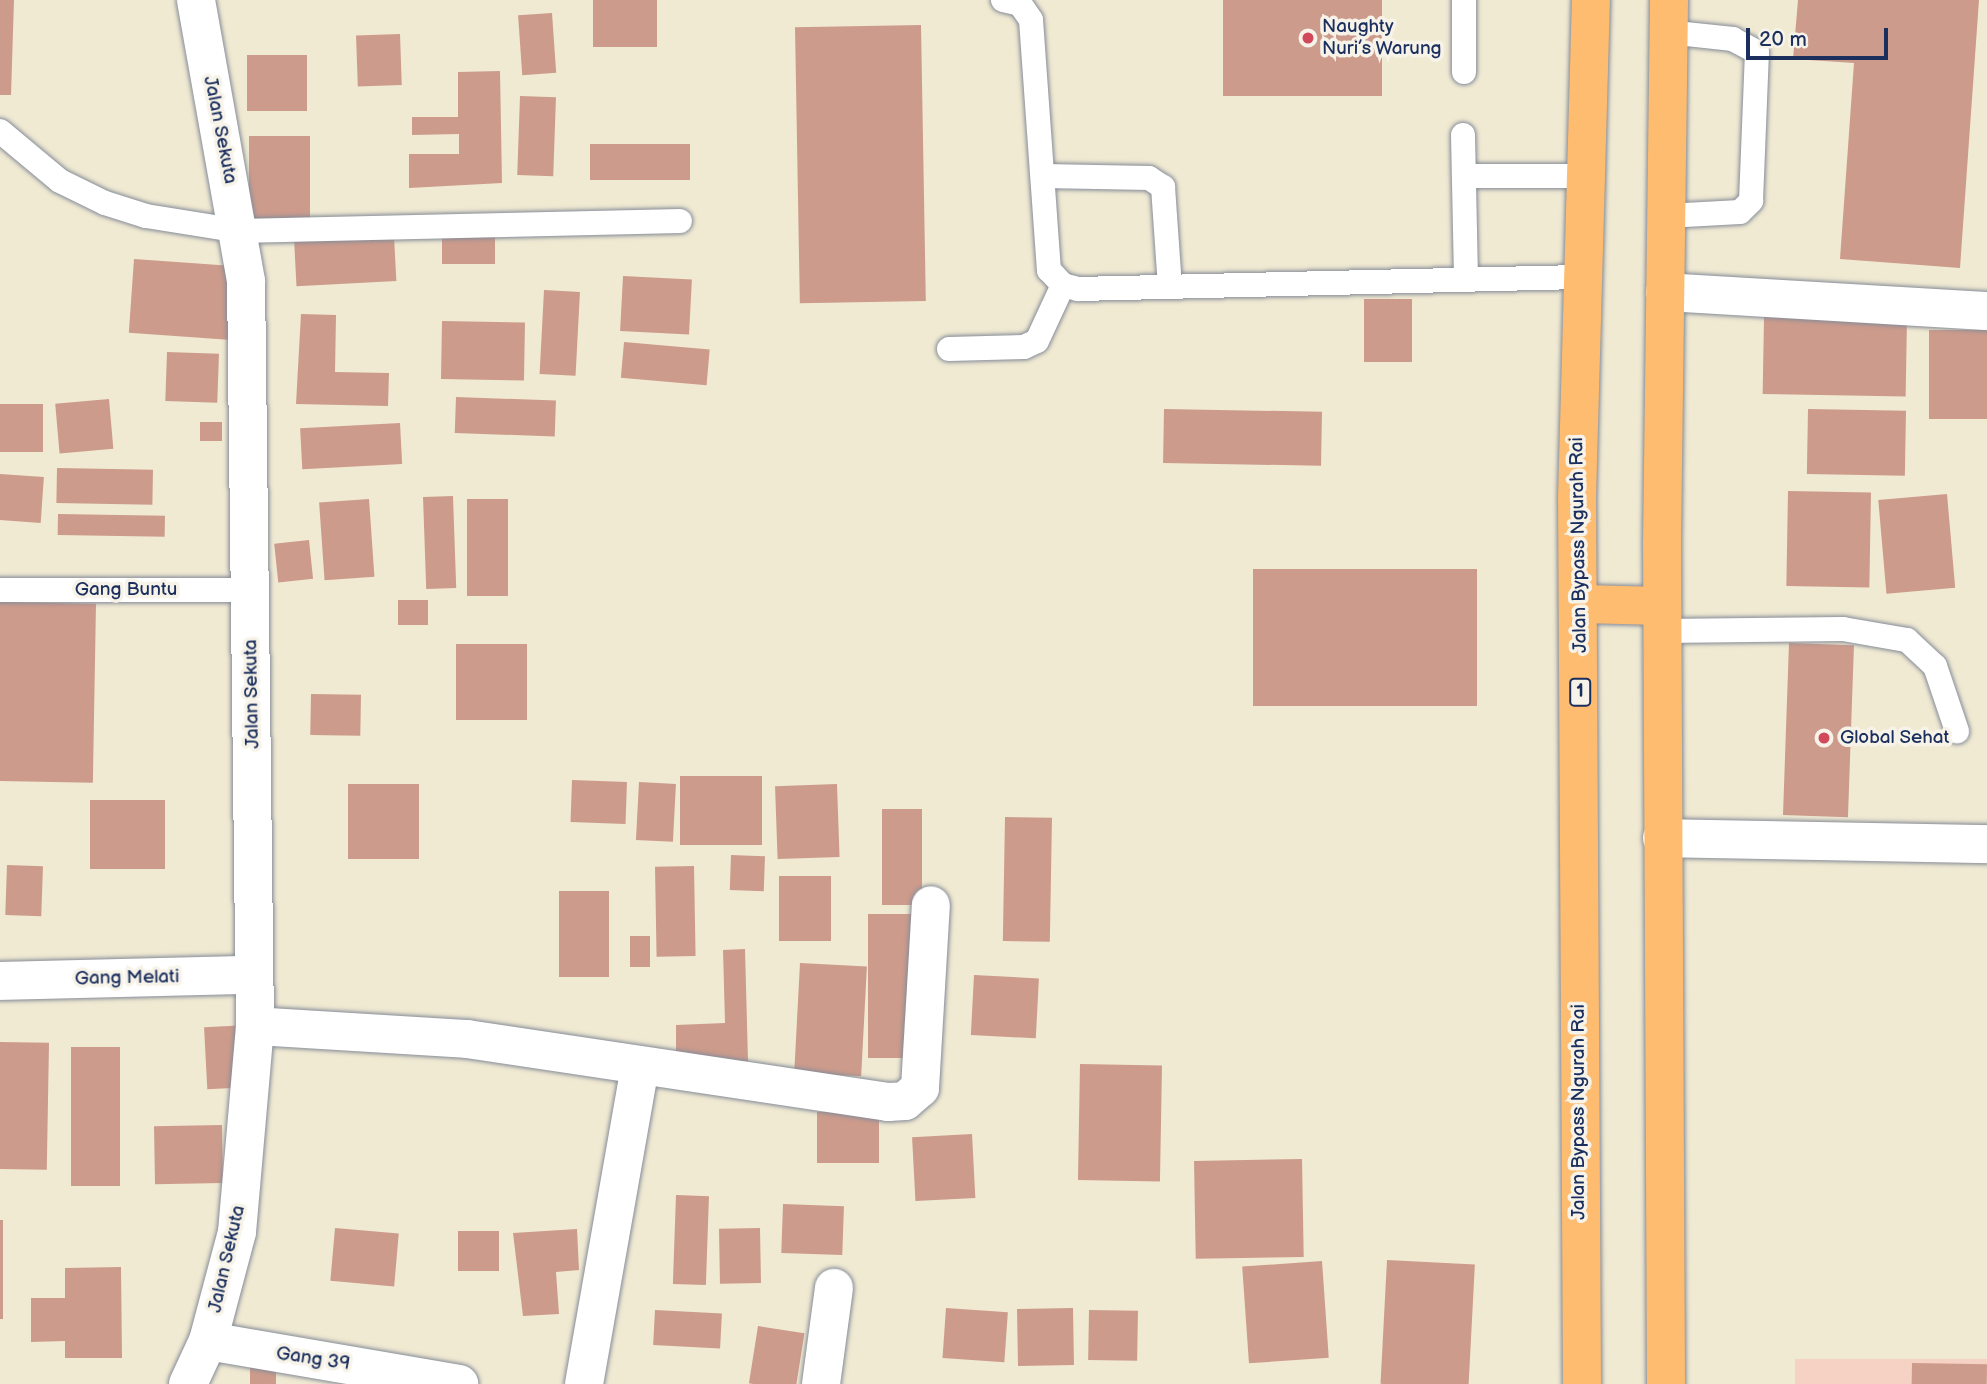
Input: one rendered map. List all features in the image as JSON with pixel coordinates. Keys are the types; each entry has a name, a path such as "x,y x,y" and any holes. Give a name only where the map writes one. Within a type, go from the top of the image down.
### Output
{"highway":[{"name":"Jalan Bypass Ngurah Rai","path":"1582,1384 1580,604 1577,498 1580,277 1591,0"},
{"path":"1666,1384 1662,619 1669,16"},
{"path":"1580,604 1662,619"}],"street":[{"name":"Jalan Sekuta","path":"188,1384 208,1341 237,1232 255,1026 246,281 240,231 195,0"},
{"path":"1665,292 1987,312"},
{"path":"1662,838 1987,844"},
{"path":"255,1026 467,1039 888,1102 905,1101 920,1088 931,905"},
{"name":"Gang Melati","path":"0,981 254,975"},
{"path":"584,1384 640,1066"},
{"path":"821,1384 834,1288"},
{"name":"Gang 39","path":"208,1341 459,1384"}],"lane":[{"path":"1003,0 1020,4 1031,20 1049,270 1063,285 1078,289 1580,277"},
{"path":"1464,0 1464,72"},
{"path":"1665,216 1740,212 1751,201 1757,52 1733,39 1669,16"},
{"path":"0,131 60,181 105,203 146,216 240,231 680,221"},
{"path":"1463,135 1466,280"},
{"path":"1044,176 1149,178 1163,187 1170,287"},
{"path":"1464,176 1583,176"},
{"path":"949,349 1024,347 1037,341 1063,285"},
{"path":"0,575 251,582"},
{"name":"Gang Buntu","path":"0,590 251,582"},
{"path":"1662,619 1843,629 1907,640 1936,666 1957,731"}],"shaded area":[{"path":"1795,1359 1987,1359 1987,1384 1795,1384"}],"building":[{"path":"0,0 14,0 11,95 0,95"},
{"path":"593,0 657,0 657,47 593,47"},
{"path":"1223,0 1382,0 1382,96 1223,96"},
{"path":"1798,0 1979,0 1960,268 1840,259 1854,63 1793,59"},
{"path":"552,13 556,73 522,75 518,15"},
{"path":"921,25 926,301 800,303 795,27"},
{"path":"400,34 402,85 358,87 356,36"},
{"path":"247,55 307,55 307,111 247,111"},
{"path":"500,71 502,183 409,188 409,154 459,154 459,134 412,135 412,117 458,117 458,72"},
{"path":"520,96 556,97 553,176 517,175"},
{"path":"249,136 310,136 310,221 249,221"},
{"path":"590,144 690,144 690,180 590,180"},
{"path":"442,219 495,219 495,264 442,264"},
{"path":"394,236 396,281 296,286 294,241"},
{"path":"134,259 244,267 239,340 129,333"},
{"path":"623,276 692,280 689,335 620,331"},
{"path":"544,290 580,292 576,376 540,374"},
{"path":"1364,299 1412,299 1412,362 1364,362"},
{"path":"301,314 336,315 335,372 389,373 388,406 296,404"},
{"path":"1764,317 1907,319 1906,396 1763,394"},
{"path":"442,321 525,322 524,380 441,379"},
{"path":"1929,330 1987,330 1987,419 1929,419"},
{"path":"624,342 710,349 707,385 621,378"},
{"path":"167,352 219,354 217,403 165,401"},
{"path":"456,397 556,400 555,436 455,433"},
{"path":"109,399 113,449 60,454 55,404"},
{"path":"0,404 43,404 43,452 0,452"},
{"path":"1164,409 1322,412 1321,466 1163,463"},
{"path":"1808,409 1906,411 1905,476 1807,474"},
{"path":"200,422 222,422 222,441 200,441"},
{"path":"400,423 402,464 302,469 300,428"},
{"path":"57,468 153,470 152,505 56,503"},
{"path":"0,474 44,477 41,523 0,520"},
{"path":"1788,491 1871,492 1869,587 1786,586"},
{"path":"1947,494 1955,588 1886,594 1878,500"},
{"path":"453,496 456,588 426,589 423,497"},
{"path":"369,499 374,577 325,580 319,502"},
{"path":"467,499 508,499 508,596 467,596"},
{"path":"58,514 165,516 165,537 58,535"},
{"path":"309,540 313,579 278,582 274,544"},
{"path":"1253,569 1477,569 1477,706 1253,706"},
{"path":"398,600 428,600 428,625 398,625"},
{"path":"0,602 96,604 93,783 0,781"},
{"path":"1789,643 1854,645 1848,817 1783,815"},
{"path":"456,644 527,644 527,720 456,720"},
{"path":"311,694 361,695 360,736 310,735"},
{"path":"680,776 762,776 762,845 680,845"},
{"path":"572,780 627,782 626,824 571,822"},
{"path":"639,782 676,784 673,842 636,840"},
{"path":"348,784 419,784 419,859 348,859"},
{"path":"837,784 840,857 778,859 775,786"},
{"path":"90,800 165,800 165,869 90,869"},
{"path":"882,809 922,809 922,905 882,905"},
{"path":"1005,817 1052,818 1050,942 1003,941"},
{"path":"731,855 765,856 764,891 730,890"},
{"path":"7,865 43,866 41,916 5,915"},
{"path":"694,866 696,956 657,957 655,867"},
{"path":"779,876 831,876 831,941 779,941"},
{"path":"559,891 609,891 609,977 559,977"},
{"path":"868,914 915,914 915,1058 868,1058"},
{"path":"630,936 650,936 650,967 630,967"},
{"path":"745,949 748,1061 676,1063 676,1025 725,1023 723,950"},
{"path":"800,963 867,967 861,1076 794,1073"},
{"path":"974,975 1039,978 1036,1038 971,1035"},
{"path":"249,1025 252,1087 207,1089 204,1027"},
{"path":"0,1042 49,1043 47,1170 0,1169"},
{"path":"71,1047 120,1047 120,1186 71,1186"},
{"path":"1080,1064 1162,1065 1160,1181 1078,1180"},
{"path":"817,1112 879,1112 879,1163 817,1163"},
{"path":"222,1125 223,1183 155,1184 154,1126"},
{"path":"972,1134 975,1198 915,1201 912,1137"},
{"path":"1302,1159 1304,1257 1196,1259 1194,1161"},
{"path":"676,1195 709,1196 706,1285 673,1284"},
{"path":"783,1204 844,1206 842,1255 781,1253"},
{"path":"0,1220 3,1220 3,1319 0,1319"},
{"path":"335,1228 399,1234 394,1286 330,1281"},
{"path":"760,1228 761,1283 720,1284 719,1229"},
{"path":"577,1229 579,1270 556,1272 559,1314 523,1316 513,1233"},
{"path":"458,1231 499,1231 499,1271 458,1271"},
{"path":"1387,1260 1475,1265 1469,1384 1381,1384"},
{"path":"1322,1261 1329,1358 1249,1363 1242,1267"},
{"path":"121,1267 122,1358 65,1358 65,1341 31,1342 31,1298 65,1298 65,1268"},
{"path":"946,1308 1008,1312 1004,1362 943,1358"},
{"path":"1073,1308 1074,1365 1018,1366 1017,1309"},
{"path":"655,1310 722,1314 720,1348 653,1345"},
{"path":"1089,1310 1138,1311 1137,1361 1088,1360"},
{"path":"758,1326 804,1333 796,1384 749,1383"},
{"path":"250,1362 276,1362 276,1384 250,1384"},
{"path":"1912,1363 1987,1364 1987,1384 1912,1384"}],"place":[{"name":"Naughty Nuri’s Warung","path":"1308,38"},
{"name":"Global Sehat","path":"1824,738"}]}
